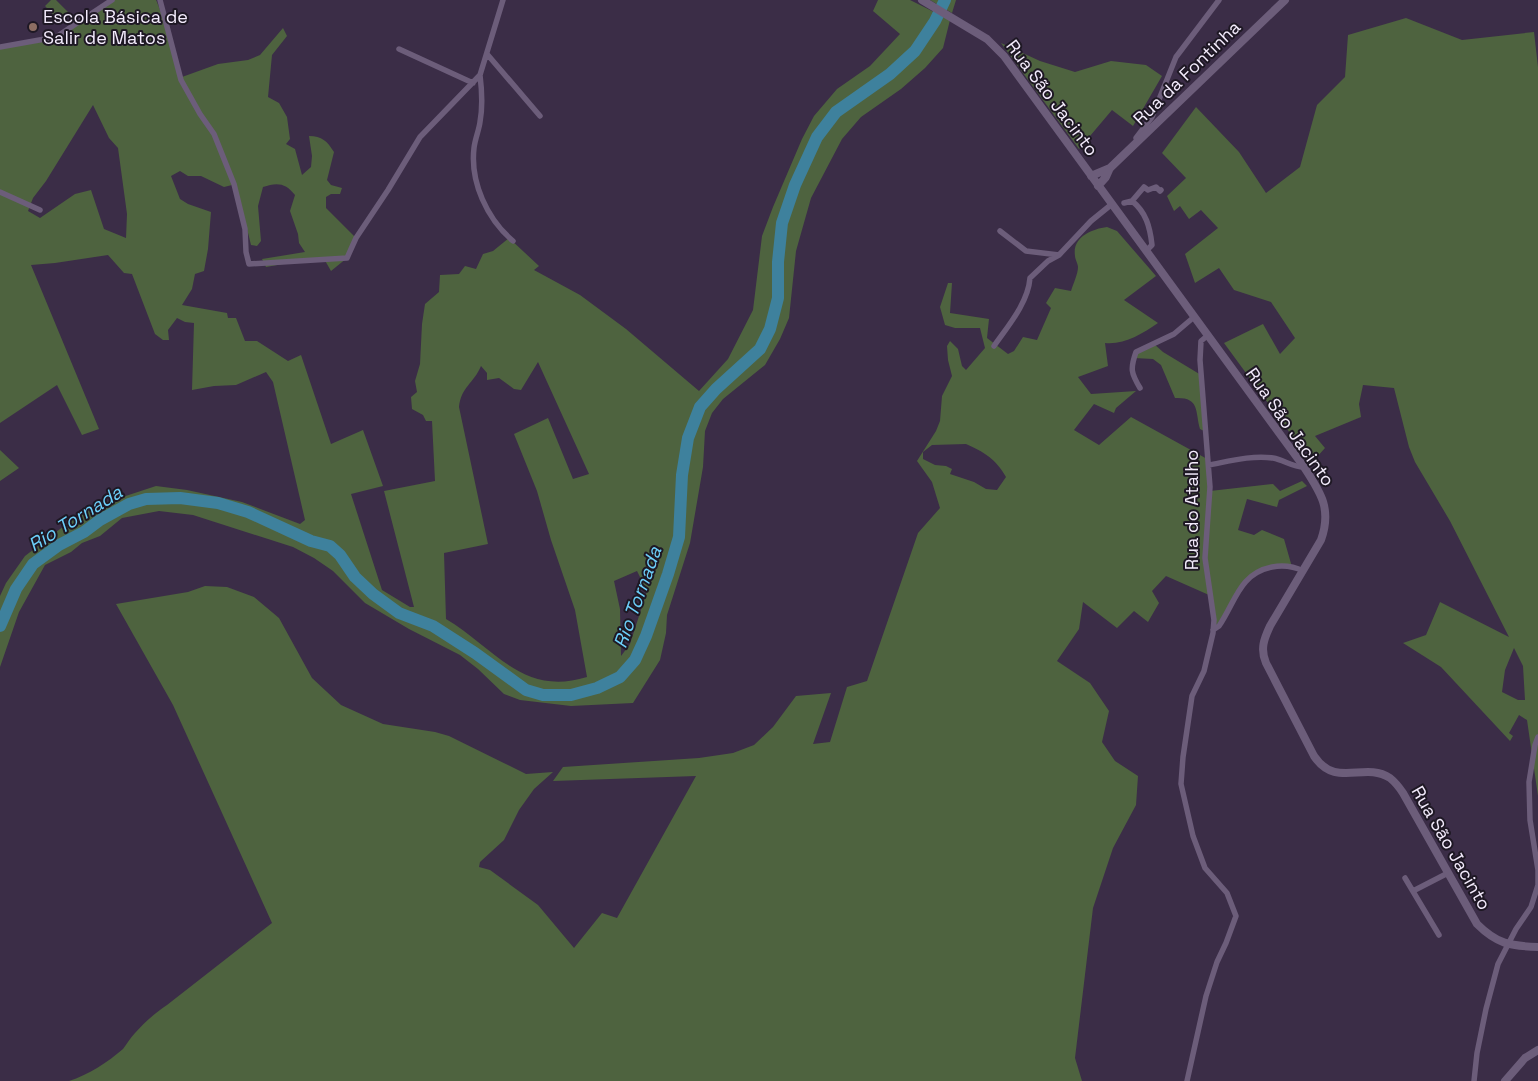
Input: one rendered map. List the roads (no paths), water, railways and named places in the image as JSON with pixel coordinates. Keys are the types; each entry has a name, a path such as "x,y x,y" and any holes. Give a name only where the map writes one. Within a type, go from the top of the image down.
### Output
{"main road":[{"name":"Rua São Jacinto","path":"922,0 987,39 998,49 1319,490 1326,514 1326,522 1321,540 1263,641 1263,653 1266,663 1320,765 1334,773 1373,773 1392,779 1403,793 1477,924 1494,939 1507,944"},
{"name":"Rua da Fontinha","path":"1098,186 1106,177 1110,168 1285,0"},
{"name":"Rua da Fontinha","path":"1091,176 1110,168"},
{"path":"1507,944 1538,947"},
{"path":"1505,1081 1525,1058 1538,1050"}],"street":[{"path":"0,47 56,37 112,0"},
{"path":"160,0 181,80 200,114 214,134 234,184 245,229 246,252 249,264 347,258 356,238 420,137 480,75 503,0"},
{"path":"1138,142 1136,138 1152,116 1176,57 1219,0"},
{"path":"399,49 473,83"},
{"path":"487,54 540,116"},
{"path":"480,75 482,98 480,122 474,148 479,194 492,216 513,241"},
{"path":"1124,203 1132,200 1144,187 1148,190 1156,187 1161,190"},
{"path":"0,192 40,210"},
{"path":"1132,200 1140,207 1146,217 1151,233 1152,245 1146,251"},
{"path":"994,346 1024,298 1029,287 1030,278 1048,261 1059,255 1091,222 1112,204"},
{"path":"1000,231 1026,251 1059,255"},
{"path":"1140,388 1131,366 1136,352 1174,334 1194,317"},
{"name":"Rua do Atalho","path":"1187,1081 1206,996 1217,962 1236,916 1228,893 1205,868 1193,836 1181,784 1192,696 1204,671 1214,620 1205,558 1210,487 1200,360 1201,341 1207,336"},
{"path":"1209,465 1257,457 1275,458 1296,467 1304,467"},
{"path":"1213,630 1219,626 1242,585 1252,574 1279,566 1295,567 1303,571"},
{"path":"1474,1081 1477,1052 1486,1008 1498,964 1507,944 1530,907 1538,885 1538,870 1530,820 1529,782 1538,737"},
{"path":"1413,891 1448,873"},
{"path":"1406,878 1439,935"},
{"path":"1530,907 1538,906"}],"waterway":[{"name":"Rio Tornada","path":"0,626 16,589 33,564 59,545 129,504 146,499 180,498 218,503 248,512 311,541 330,546 340,555 355,577 373,594 399,613 433,626 475,653 526,690 543,695 571,695 597,688 620,677 635,660 646,636 679,537 682,475 688,438 700,407 716,389 760,349 770,329 778,298 778,262 782,223 795,185 817,137 836,112 890,74 915,51 935,21 945,0"}],"place":[{"name":"Escola Básica de Salir de Matos","path":"33,27"}]}
